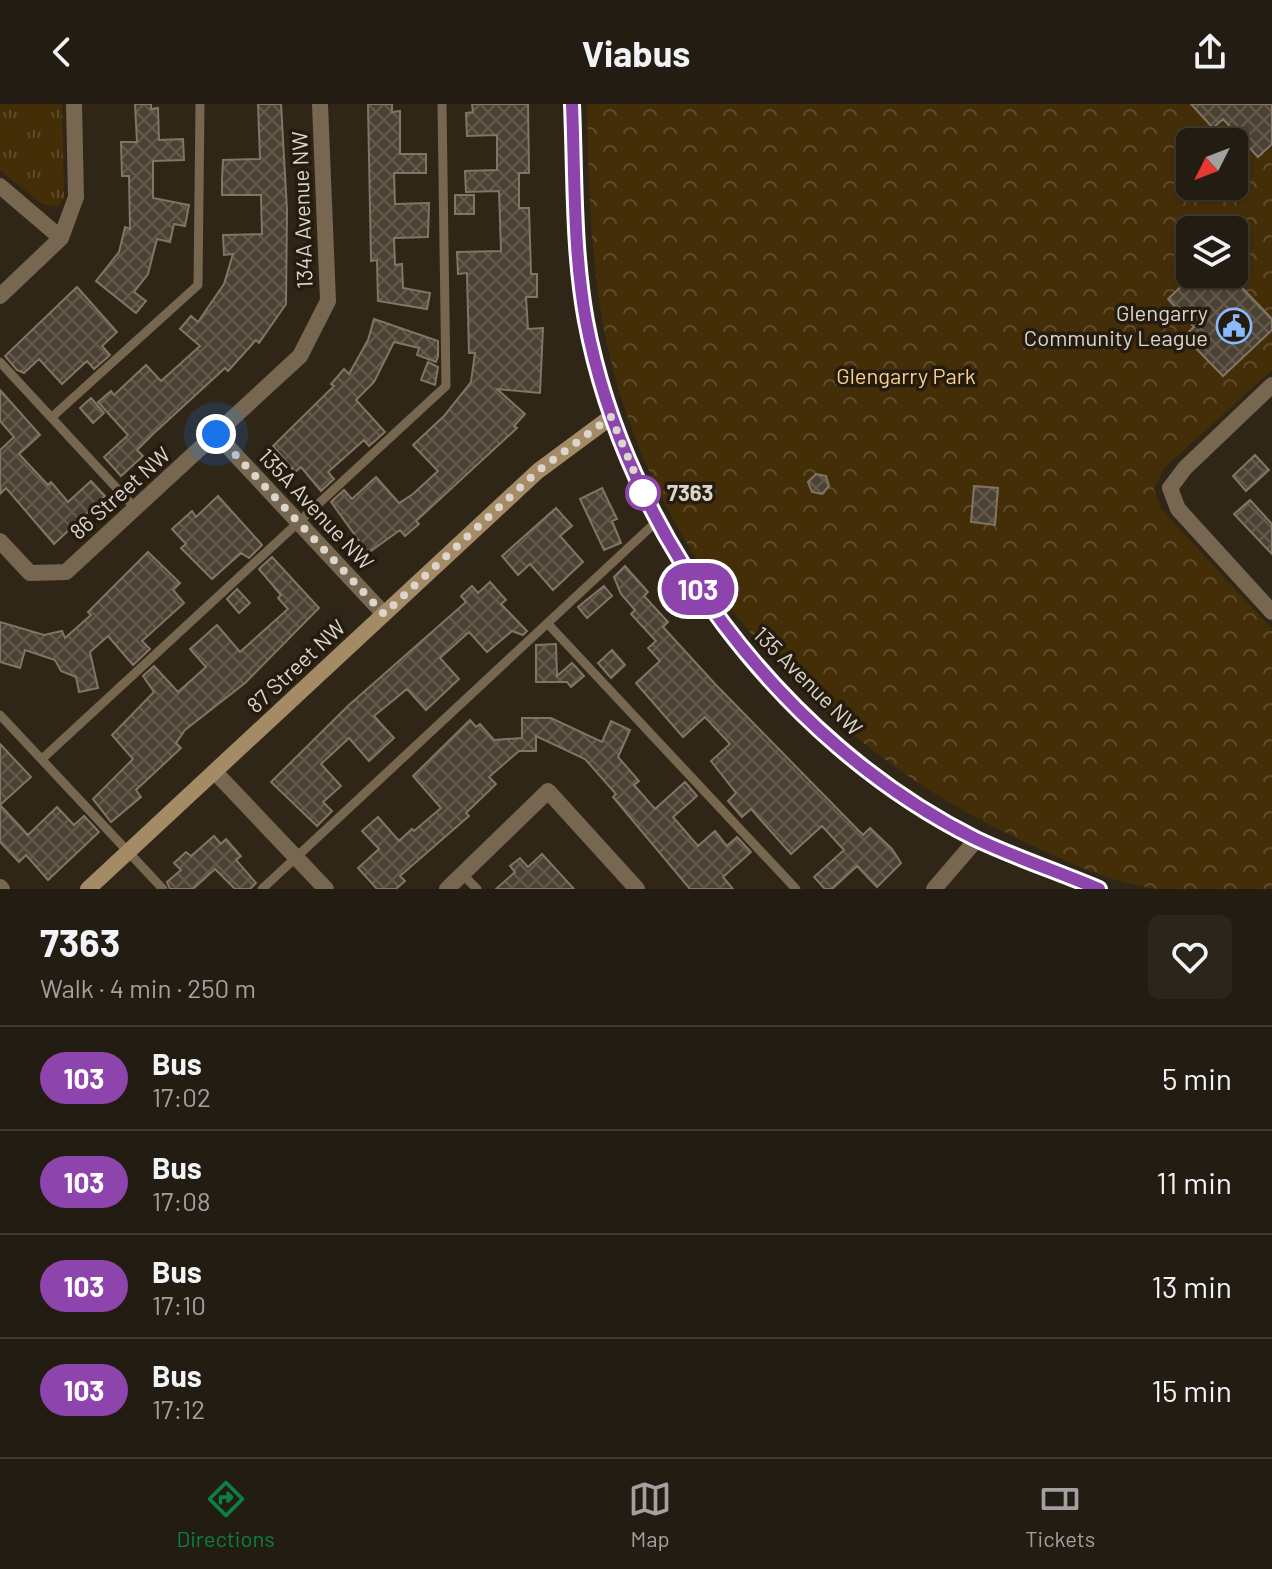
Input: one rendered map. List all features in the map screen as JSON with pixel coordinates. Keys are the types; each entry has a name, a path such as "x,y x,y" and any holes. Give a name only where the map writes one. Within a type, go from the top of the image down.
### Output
{"street":[{"path":"0,296 61,238 76,197 74,104"},
{"name":"134A Avenue NW","path":"300,356 328,301 320,104"},
{"name":"135 Avenue NW","path":"572,104 579,271 586,322 611,417 656,522 713,611 806,716 878,776 977,839 1099,889"},
{"path":"0,186 61,238"},
{"name":"86 Street NW","path":"0,541 30,573 66,572 300,356"},
{"path":"1272,385 1185,468 1170,488 1178,509 1272,612"},
{"name":"87 Street NW","path":"88,889 538,471 611,417"},
{"name":"135A Avenue NW","path":"216,434 384,614"},
{"path":"215,772 326,889"},
{"path":"447,889 548,791 637,889"},
{"path":"934,889 977,839"}],"lane":[{"path":"52,417 198,285 200,104"},
{"path":"42,759 446,386 442,104"},
{"path":"0,362 136,509"},
{"path":"262,889 656,522"},
{"path":"548,624 796,889"},
{"path":"0,715 163,889"},
{"path":"462,874 477,889"}],"green space":[{"path":"0,104 62,104 64,199 58,207 42,204 0,170"},
{"name":"Glengarry Park","path":"587,104 1272,104 1272,370 1164,468 1154,489 1161,509 1272,629 1272,889 1157,889 1140,886 1107,877 1027,843 958,807 893,765 832,717 777,663 727,603 684,539 649,470 621,397 611,361 603,325 591,215"}],"building":[{"path":"135,104 151,104 151,109 158,108 159,140 183,139 184,160 153,161 153,198 189,205 185,226 174,224 170,242 157,239 148,274 134,292 146,301 136,313 96,281 119,252 125,227 130,229 129,176 122,176 121,142 137,142"},
{"path":"258,104 281,104 287,210 286,304 259,343 256,340 228,371 225,368 153,434 137,450 143,456 121,476 104,457 128,435 98,402 111,391 114,395 146,365 161,381 200,346 180,329 191,316 198,322 224,284 233,254 224,255 223,235 262,234 261,195 222,195 223,160 260,159"},
{"path":"368,104 392,104 392,112 400,111 400,154 426,154 426,173 394,173 395,204 429,203 428,237 394,238 395,265 402,264 403,288 430,293 427,309 378,301 377,260 371,261"},
{"path":"472,104 528,104 529,173 519,173 519,208 529,208 531,274 537,274 537,297 526,297 528,329 543,328 540,393 497,389 525,414 514,426 517,428 416,521 419,524 405,536 400,530 368,553 331,502 344,490 352,499 376,477 399,503 413,494 438,471 413,445 444,416 471,382 475,353 469,353 467,273 458,274 457,252 501,251 499,191 466,192 465,171 497,170 497,135 467,136 466,113 473,112"},
{"path":"1191,104 1272,104 1272,144 1258,157 1248,146 1248,128 1231,128 1223,119 1213,128"},
{"path":"455,195 474,195 474,214 455,214"},
{"path":"77,287 117,332 102,346 110,355 94,369 87,361 62,384 39,359 24,373 17,370 5,356"},
{"name":"Glengarry Community League","path":"1179,288 1242,288 1272,319 1272,330 1223,376 1184,336 1194,327 1168,299"},
{"path":"374,319 438,341 438,356 436,362 417,355 419,348 394,342 374,382 356,400 385,432 369,446 364,440 328,472 334,479 321,491 301,467 295,472 273,446 334,386 331,384 344,369 349,374 368,340"},
{"path":"428,362 438,367 435,385 421,380"},
{"path":"0,390 40,435 19,454 48,485 51,482 68,502 91,481 105,496 54,544 6,488 0,494 0,450 14,437 0,421"},
{"path":"91,398 104,413 93,423 80,408"},
{"path":"1255,455 1269,470 1246,491 1233,476"},
{"path":"816,474 826,476 829,486 822,494 812,492 808,482"},
{"path":"974,486 998,488 995,525 971,522"},
{"path":"602,488 617,519 612,521 621,543 604,550 580,499"},
{"path":"218,496 262,545 249,558 241,553 212,579 181,548 186,544 172,529 192,511 196,517"},
{"path":"1250,500 1272,524 1272,554 1234,514"},
{"path":"556,508 572,526 560,536 583,562 553,590 530,564 518,575 502,556"},
{"path":"148,552 180,583 173,590 184,603 142,641 150,649 133,665 108,636 90,652 98,688 79,692 76,677 61,671 55,660 25,650 20,668 0,662 0,622 44,635 62,631 65,638 91,615 88,612"},
{"path":"272,557 319,608 245,683 185,730 176,743 181,748 136,790 141,797 111,822 93,799 133,759 112,735 154,692 143,676 154,666 178,692 206,667 190,649 217,625 240,652 288,609 278,598 281,595 259,569"},
{"path":"625,566 648,592 644,596 668,622 663,627 716,685 863,835 870,828 892,849 901,863 877,887 857,866 832,889 825,889 814,877 844,850 822,826 791,854 751,809 742,817 728,801 736,793 711,761 730,744 705,717 683,737 636,683 660,661 648,648 656,641 631,614 635,610 621,594 614,577"},
{"path":"490,582 506,600 501,604 527,631 523,635 512,631 487,652 469,632 440,658 459,679 426,710 407,689 374,716 394,738 369,761 349,738 321,764 341,786 323,802 332,811 317,826 271,782 349,705 466,602 461,596 472,586 478,593"},
{"path":"604,586 612,596 587,618 578,607"},
{"path":"237,589 250,603 239,613 227,599"},
{"path":"556,644 557,676 572,663 584,676 571,687 567,682 536,682 536,645"},
{"path":"612,650 625,665 611,678 598,663"},
{"path":"522,718 551,718 602,742 611,721 630,730 618,757 639,781 634,785 655,809 685,782 697,796 673,817 698,846 715,831 727,846 737,837 751,852 723,877 733,889 690,889 585,759 536,736 536,751 519,751 489,777 496,784 466,813 469,816 400,876 405,881 396,889 377,889 358,868 379,849 362,831 378,817 399,841 412,829 414,831 441,808 413,776 470,720 476,727 480,724 494,740 522,738"},
{"path":"0,744 31,777 0,805"},
{"path":"0,805 28,835 57,807 74,825 84,816 99,832 48,880 26,855 19,862 0,842"},
{"path":"214,836 221,844 226,839 241,856 236,860 256,883 250,889 235,889 215,869 193,889 170,889 167,882 181,870 174,863 186,852 191,856"},
{"path":"542,854 574,889 496,889 515,872 510,866 520,858 528,867"}],"bus line":[{"name":"103","path":"572,104 579,271 586,322 611,417 656,522 713,611 743,649 806,716 878,776 977,839 1099,889"}],"place":[{"name":"Glengarry Community League","path":"1234,326"},
{"name":"7363","path":"643,493"}],"route":[{"path":"216,434 384,614 538,471 589,430 611,417 643,493"}]}
